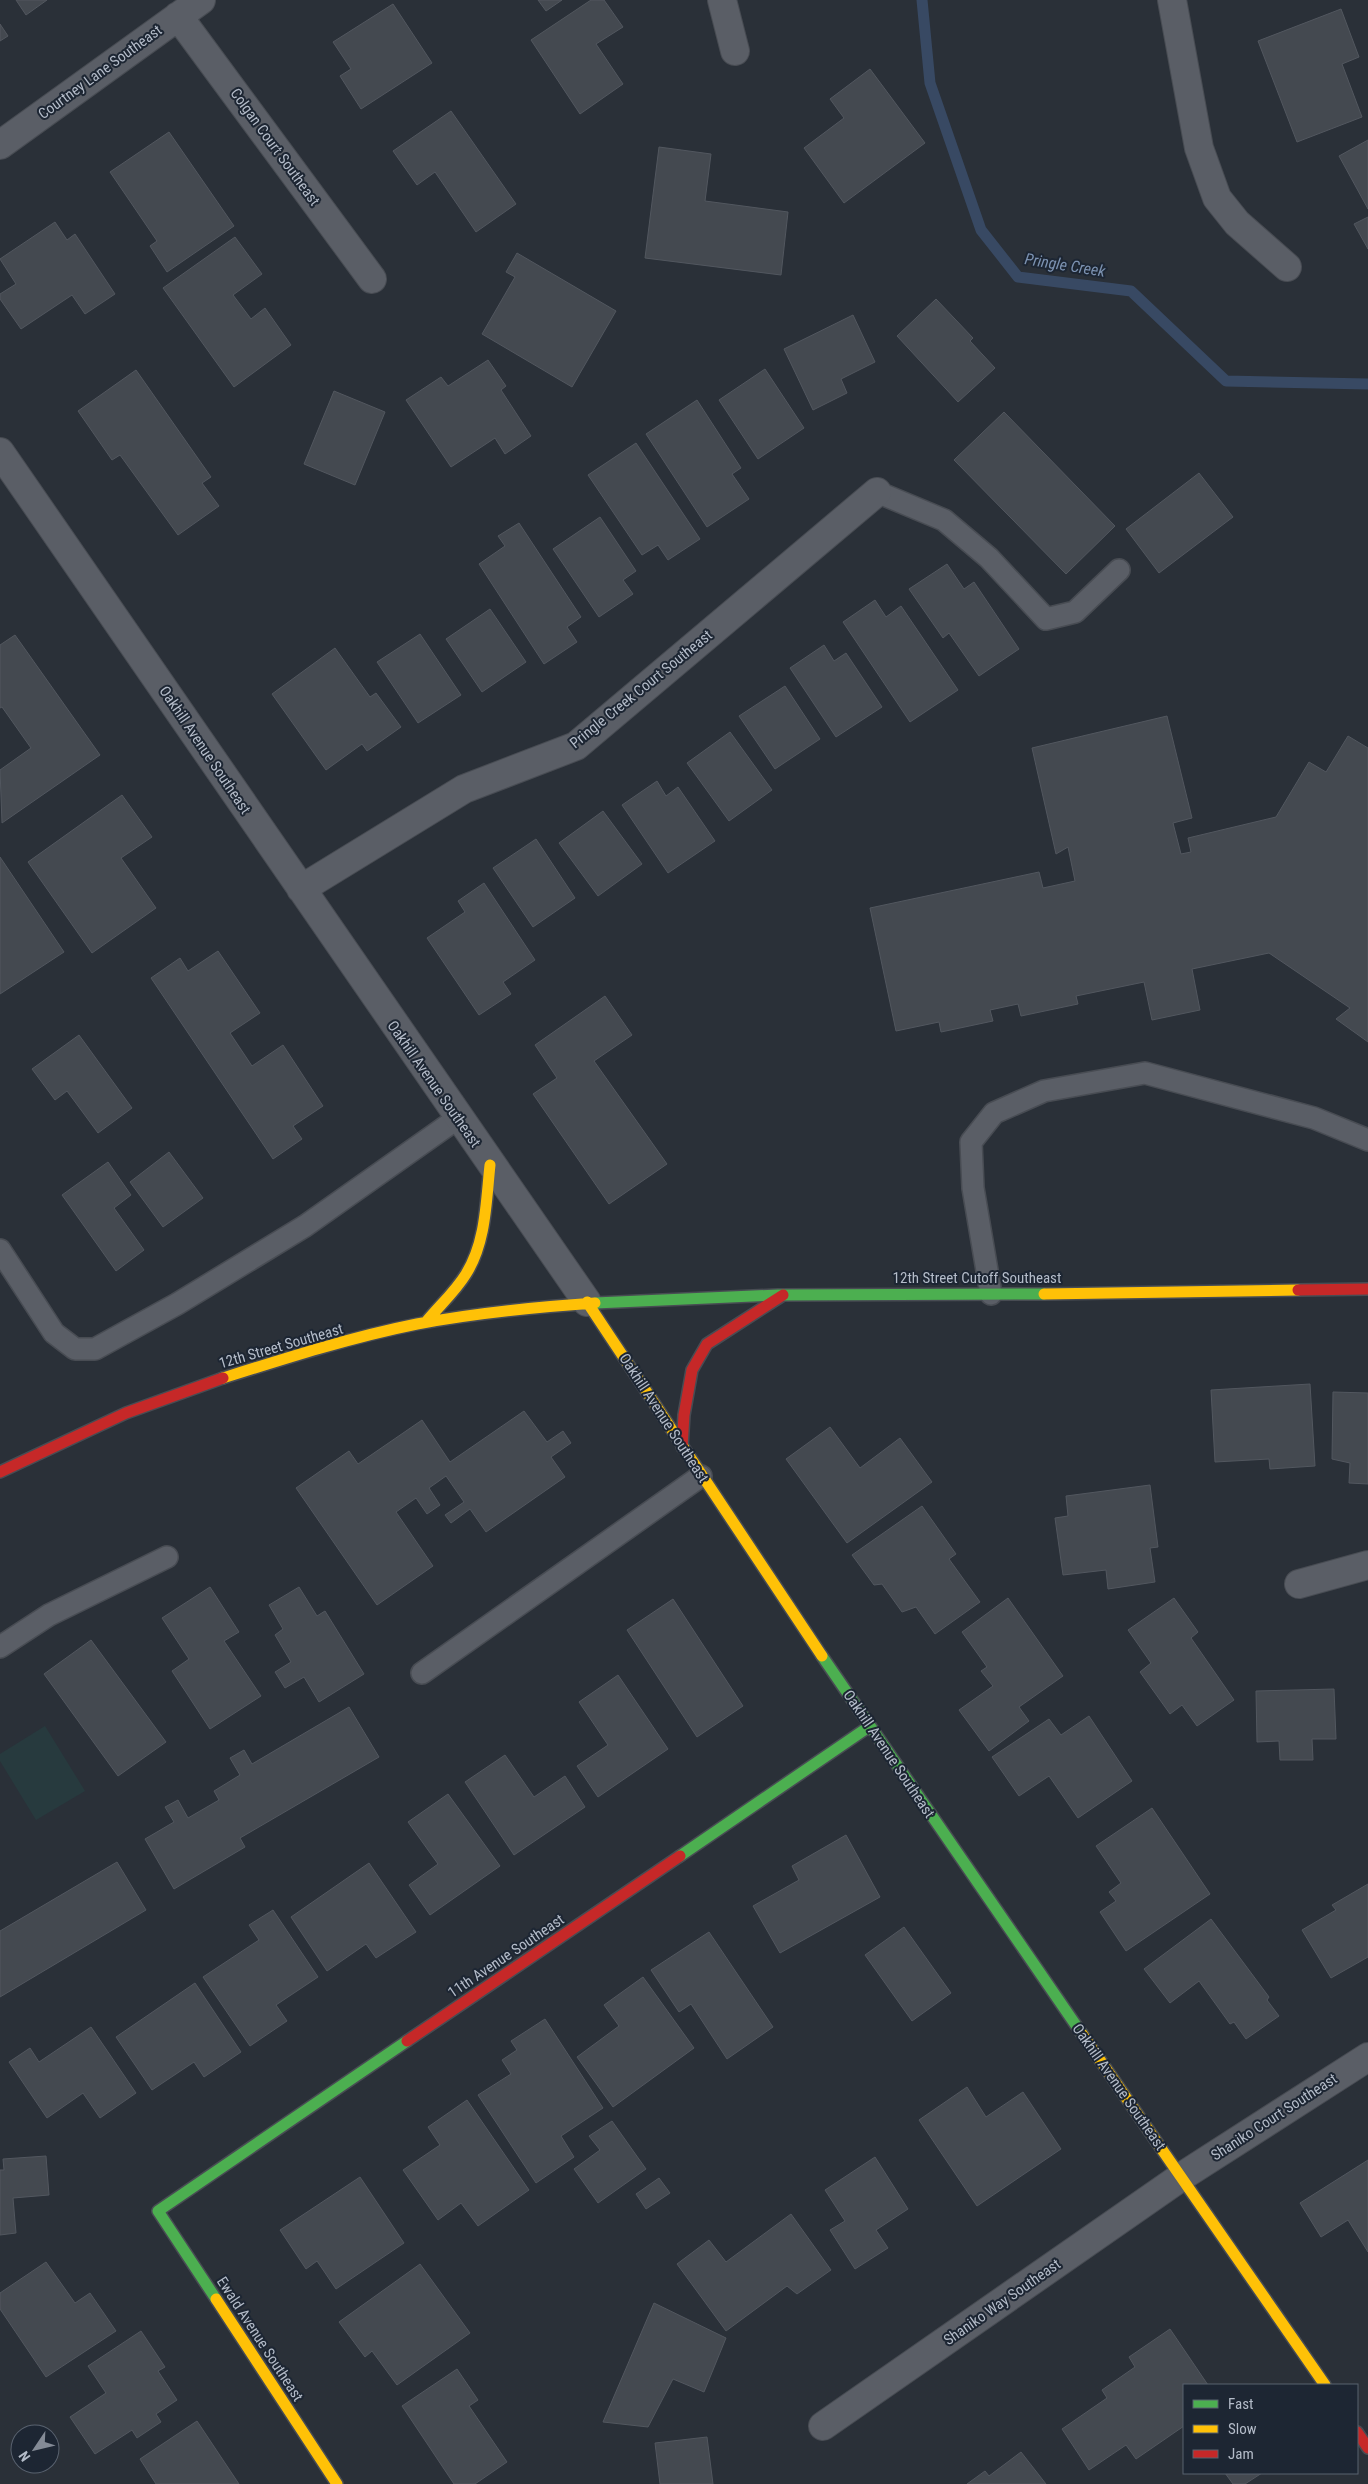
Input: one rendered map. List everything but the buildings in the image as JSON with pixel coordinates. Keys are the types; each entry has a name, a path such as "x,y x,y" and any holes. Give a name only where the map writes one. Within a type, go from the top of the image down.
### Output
{"street":[{"name":"Courtney Lane Southeast","path":"0,145 201,0"},
{"path":"722,0 735,51"},
{"path":"1172,0 1199,148 1217,198 1237,223 1287,267"},
{"name":"Colgan Court Southeast","path":"178,16 372,279"},
{"name":"Oakhill Avenue Southeast","path":"0,452 490,1165 630,1364 701,1476 870,1726 1324,2384"},
{"name":"Pringle Creek Court Southeast","path":"301,889 464,789 576,746 655,682 877,492"},
{"path":"426,1322 466,1274 479,1247 483,1230 490,1165"},
{"name":"12th Street Cutoff Southeast","path":"587,1302 830,1293 991,1294 1368,1289"},
{"path":"682,1447 684,1415 692,1370 708,1344 783,1295"},
{"name":"12th Street Southeast","path":"0,1472 68,1438 192,1388 319,1349 426,1322 587,1302"},
{"path":"1299,1584 1368,1565"},
{"name":"11th Avenue Southeast","path":"158,2210 870,1726"},
{"name":"Shaniko Court Southeast","path":"1181,2177 1368,2057"},
{"name":"Shaniko Way Southeast","path":"823,2426 1181,2177"},
{"name":"Ewald Avenue Southeast","path":"158,2210 338,2484"},
{"path":"1358,2433 1368,2448"}],"lane":[{"path":"877,492 944,520 989,558 1046,619 1076,612 1120,570"},
{"path":"991,1294 973,1188 971,1142 994,1113 1044,1091 1145,1073 1314,1118 1368,1140"},
{"path":"0,1250 54,1333 75,1349 95,1349 177,1304 305,1226 458,1118"},
{"path":"422,1673 701,1476"},
{"path":"0,1647 49,1615 167,1557"}],"green space":[{"path":"45,1726 85,1791 36,1820 0,1761 0,1754"}],"waterway":[{"name":"Pringle Creek","path":"922,0 930,83 981,230 1018,277 1131,291 1226,381 1368,384"}],"traffic: fast":[{"path":"595,1303 778,1295 1044,1294"},
{"path":"822,1656 1082,2034"},
{"path":"680,1856 870,1726"},
{"path":"216,2299 158,2211 407,2041"}],"traffic: slow":[{"path":"426,1322 457,1287 473,1262 484,1221 490,1165"},
{"path":"1044,1294 1298,1290"},
{"path":"587,1302 822,1656"},
{"path":"223,1378 344,1342 417,1324 506,1311 595,1303"},
{"path":"1082,2034 1324,2384"},
{"path":"216,2299 337,2484"}],"traffic: jam":[{"path":"1298,1290 1368,1289"},
{"path":"682,1447 684,1415 692,1370 707,1344 783,1295"},
{"path":"0,1472 126,1413 223,1378"},
{"path":"407,2041 680,1856"},
{"path":"1358,2433 1368,2448"}]}
